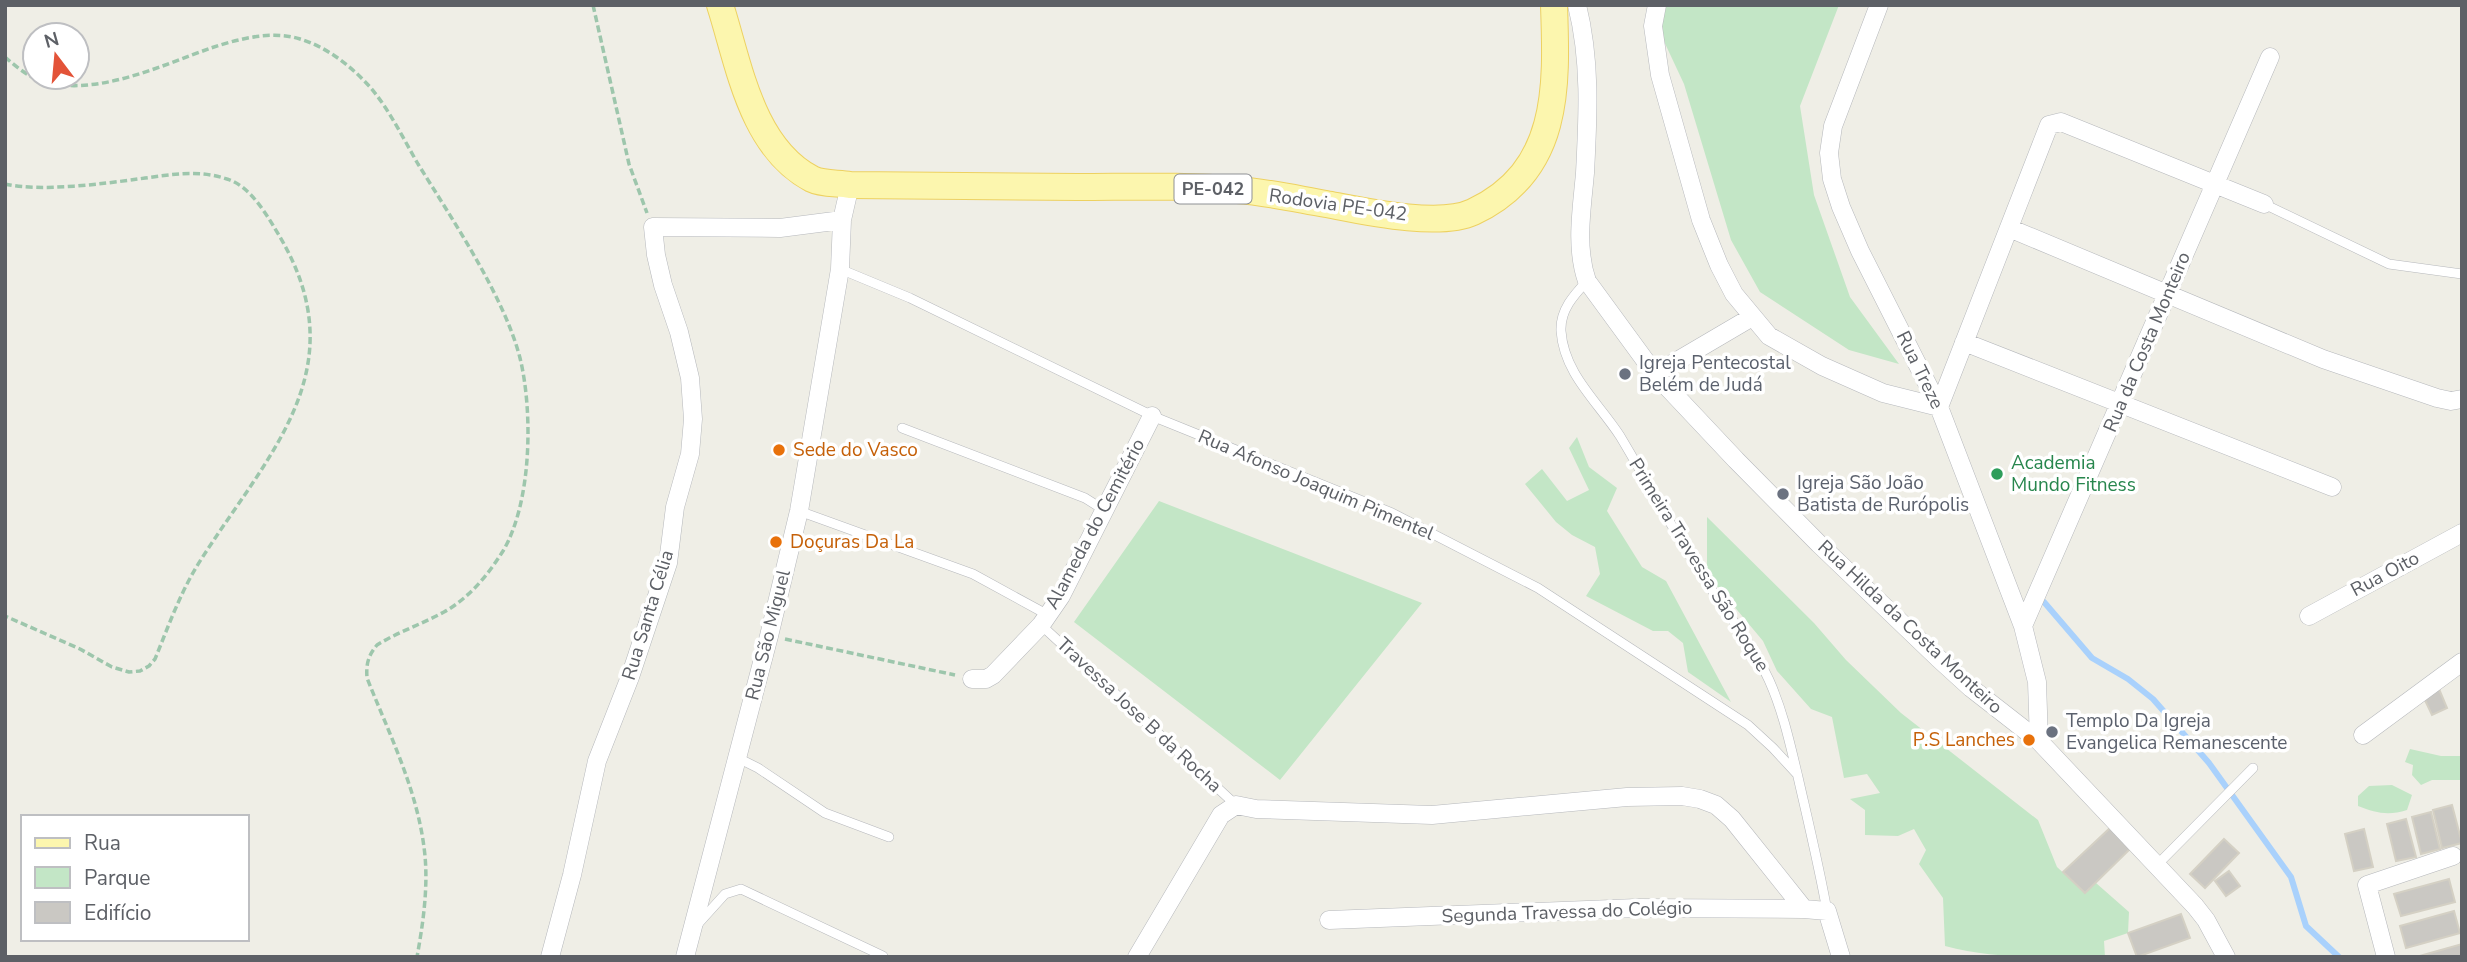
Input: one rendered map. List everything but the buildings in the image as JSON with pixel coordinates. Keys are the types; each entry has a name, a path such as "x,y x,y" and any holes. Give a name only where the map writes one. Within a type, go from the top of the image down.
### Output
{"main road":[{"name":"Rodovia PE-042","path":"720,5 751,102 764,131 788,162 814,180 850,185 1237,190 1381,215 1441,218 1471,213 1518,182 1536,155 1550,117 1555,84 1554,5"}],"street":[{"name":"Rua Hilda da Costa Monteiro","path":"1577,5 1587,61 1589,95 1580,237 1583,270 1587,281 1655,374 1735,460 1963,681 2039,741 2200,913 2226,957"},
{"path":"1657,5 1653,26 1660,75 1702,220 1734,294 1769,336 1822,366 1883,393 1939,407 2049,125 2057,121 2264,204"},
{"name":"Rua Treze","path":"1879,5 1832,126 1829,153 1832,179 1860,251 1939,407 2023,626 2038,681 2039,741"},
{"name":"Rua da Costa Monteiro","path":"2023,626 2270,57"},
{"name":"Rua São Miguel","path":"685,957 799,511 840,269 842,220 850,185"},
{"path":"653,228 780,228 842,220"},
{"name":"Rua Santa Célia","path":"550,957 572,875 597,761 631,677 668,563 675,507 690,454 693,419 690,378 679,332 663,285 653,228"},
{"path":"2009,228 2323,359 2437,398 2451,401 2462,399"},
{"path":"1655,374 1752,317"},
{"path":"1964,342 2332,487"},
{"name":"Alameda do Cemitério","path":"972,679 986,679 993,675 1045,620 1061,596 1152,416"},
{"name":"Rua Oito","path":"2309,616 2462,533"},
{"path":"2363,735 2462,662"},
{"path":"1137,957 1221,815 1237,805 1256,809 1432,815 1627,797 1682,796 1700,799 1716,806 1732,819 1804,909"},
{"path":"2386,957 2367,885 2453,856"},
{"name":"Segunda Travessa do Colégio","path":"1329,920 1637,908 1827,911"},
{"path":"1827,911 1841,957"}],"lane":[{"path":"2264,204 2389,264 2462,274"},
{"name":"Rua Afonso Joaquim Pimentel","path":"840,269 910,298 1152,416 1392,513 1538,588 1748,725 1797,774"},
{"name":"Primeira Travessa São Roque","path":"1587,281 1572,298 1562,320 1563,342 1572,369 1618,434 1709,586 1758,657 1788,731 1819,862 1827,911"},
{"path":"902,428 1085,498 1104,510"},
{"name":"Travessa Jose B da Rocha","path":"799,511 973,574 1045,620 1237,805"},
{"path":"736,757 758,768 825,813 889,837"},
{"path":"2156,866 2253,768"},
{"path":"694,929 725,894 741,889 883,956"}],"path":[{"path":"593,5 629,164 653,228"},
{"path":"5,57 34,78 60,85 88,85 138,74 237,39 266,35 298,38 326,50 351,67 371,89 428,179 505,316 522,366 528,427 526,474 516,516 504,549 482,581 464,598 445,612 377,645 369,654 366,666 367,678 403,766 425,855 424,910 417,957"},
{"path":"5,184 72,187 182,173 208,174 231,180 251,196 269,218 295,262 307,300 310,344 307,372 296,407 276,448 201,559 179,598 155,659 149,666 129,672 112,667 80,649 5,616"},
{"path":"769,636 972,679"}],"green space":[{"path":"1661,5 1839,5 1800,106 1814,195 1850,297 1899,364 1849,350 1760,292 1731,240 1684,84 1654,20"},
{"path":"1577,437 1589,467 1617,488 1607,511 1642,567 1666,581 1731,702 1688,672 1683,643 1668,631 1653,631 1586,596 1600,574 1595,547 1572,535 1556,522 1525,484 1542,469 1567,501 1589,490 1569,448"},
{"path":"1159,501 1422,603 1280,780 1074,622"},
{"path":"1707,517 1901,713 2038,820 2057,867 2085,893 2096,883 2129,912 2128,933 2104,941 2105,957 2005,956 1945,946 1943,898 1919,864 1926,850 1914,829 1898,836 1865,835 1865,810 1850,799 1880,793 1867,774 1844,778 1832,717 1811,709 1777,671 1763,641 1707,574"},
{"path":"2410,749 2441,756 2462,756 2462,780 2432,780 2421,785 2412,775 2413,765 2405,762"},
{"path":"2392,785 2412,795 2407,810 2382,813 2358,806 2358,796 2369,786"}],"waterway":[{"path":"2044,602 2092,658 2128,679 2153,699 2209,763 2291,877 2306,926 2339,957"}],"place":[{"name":"Igreja Pentecostal Belém de Judá","path":"1625,374"},
{"name":"Sede do Vasco","path":"779,450"},
{"name":"Academia Mundo Fitness","path":"1997,474"},
{"name":"Igreja São João Batista de Rurópolis","path":"1783,494"},
{"name":"Doçuras Da La","path":"776,542"},
{"name":"Templo Da Igreja Evangelica Remanescente","path":"2052,732"},
{"name":"P.S Lanches","path":"2029,740"}]}
